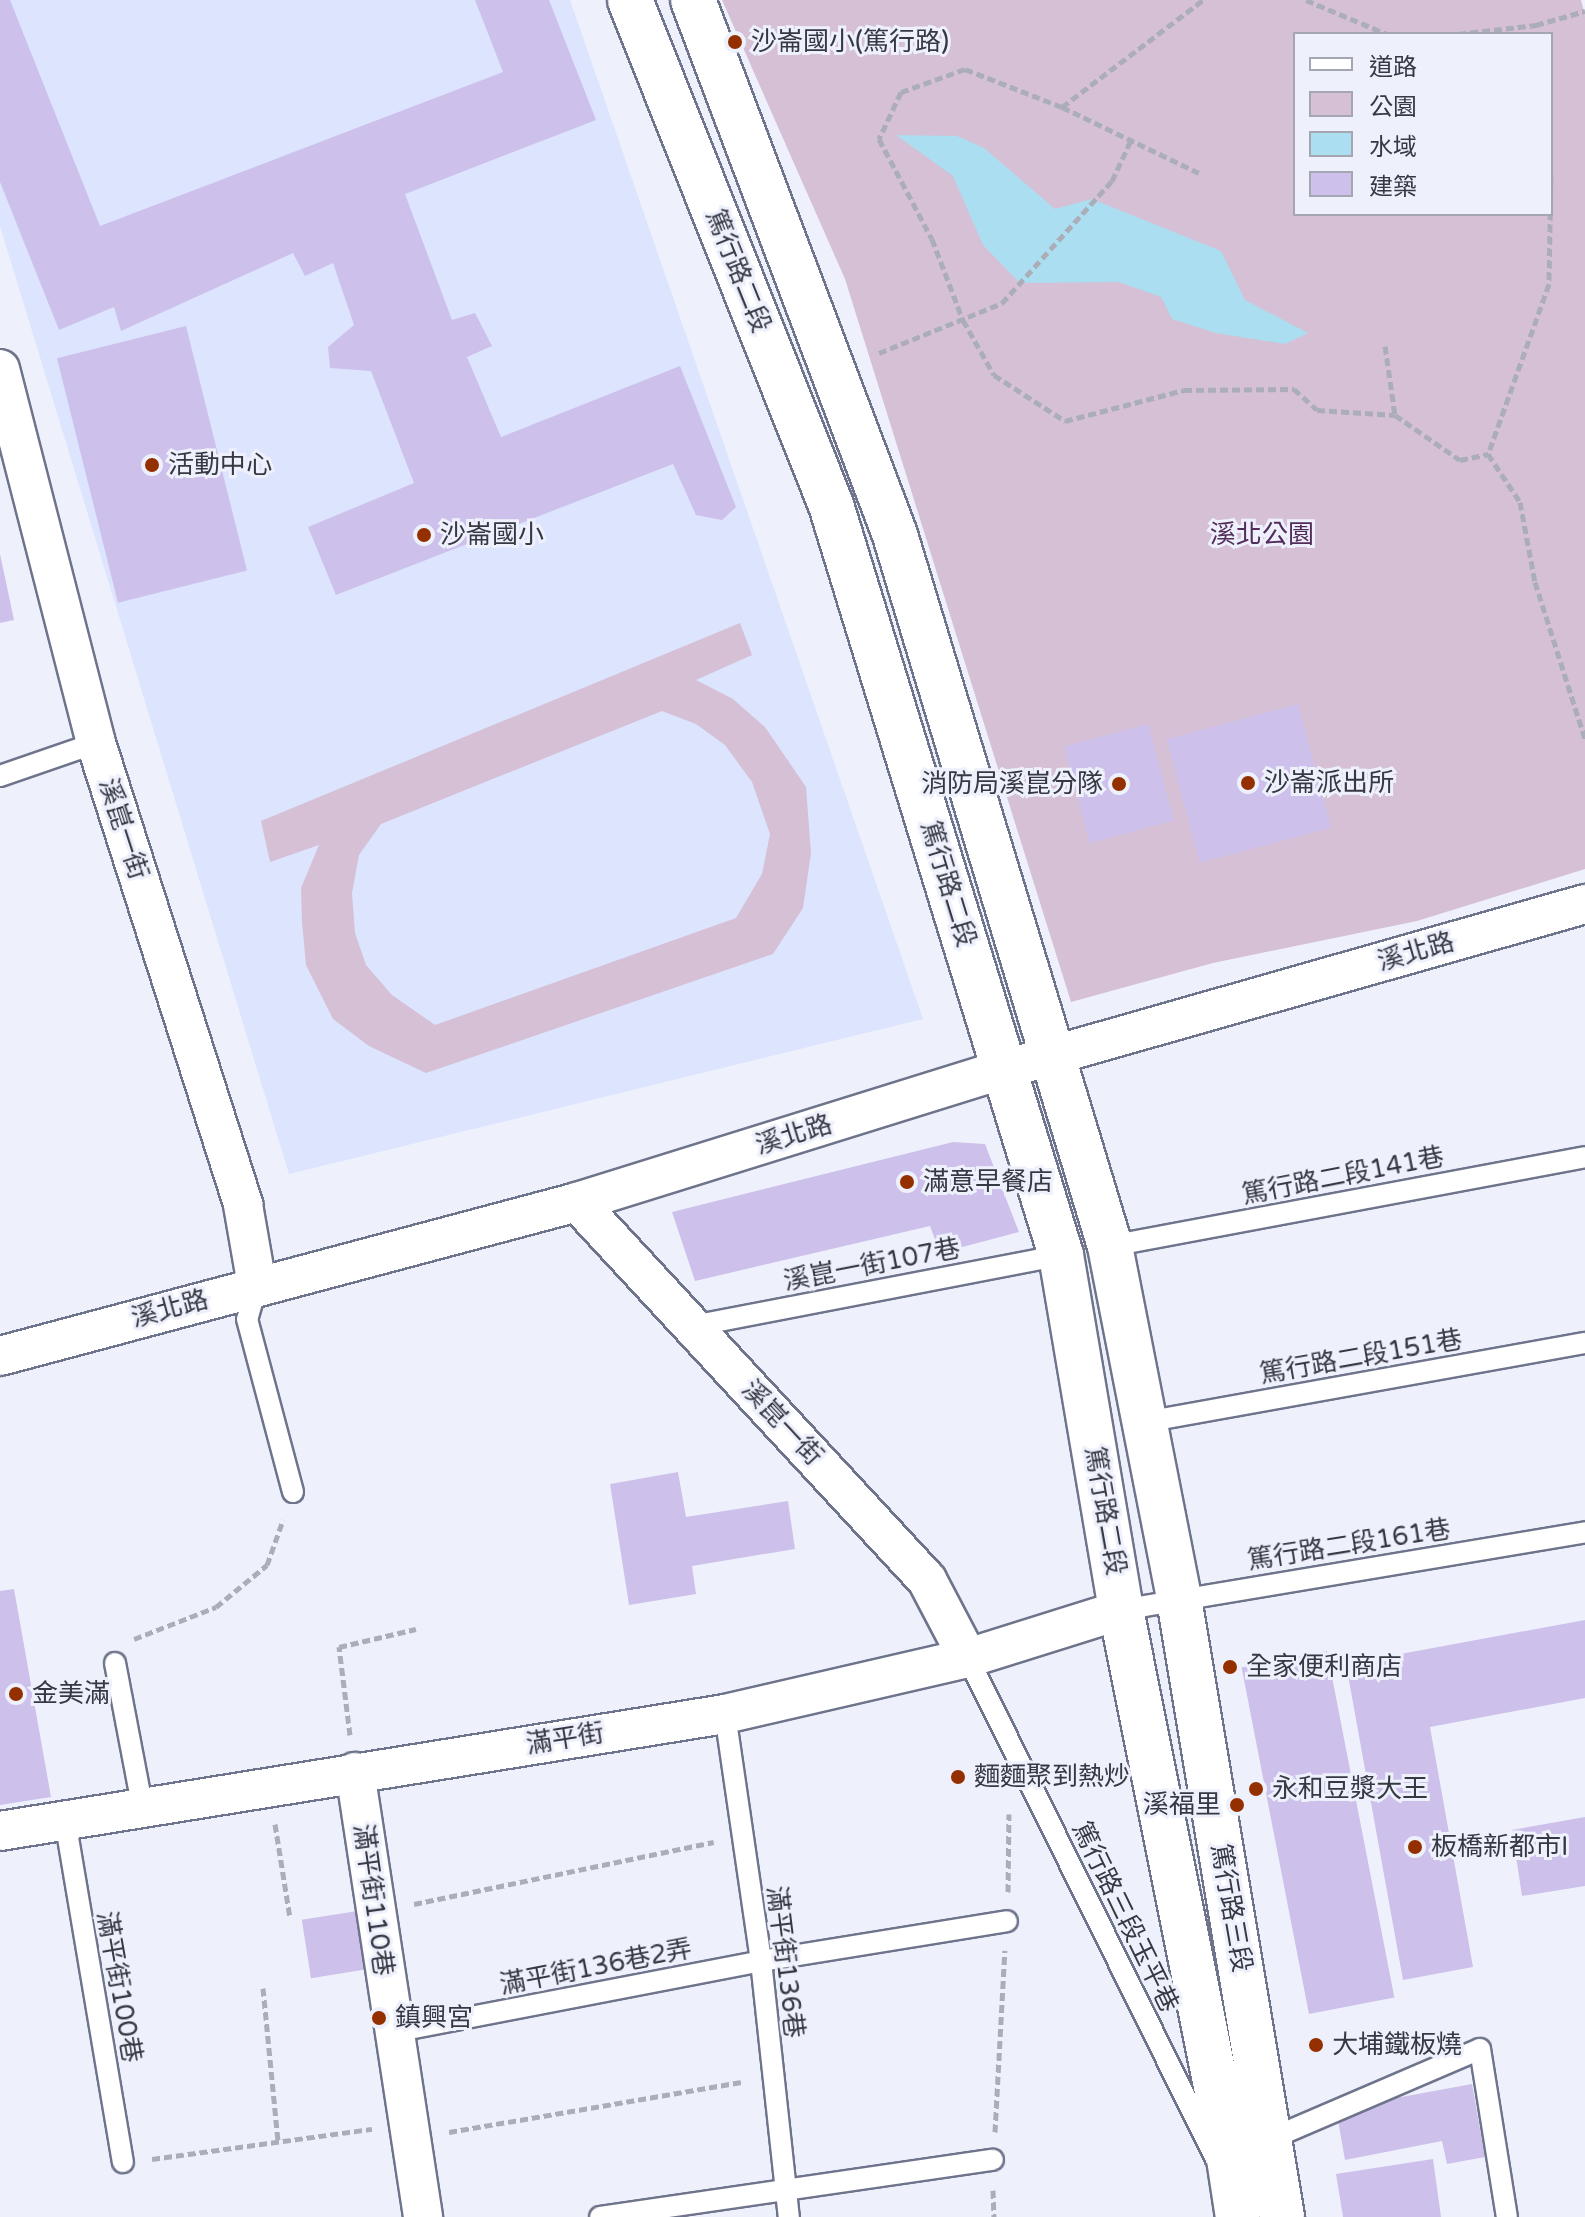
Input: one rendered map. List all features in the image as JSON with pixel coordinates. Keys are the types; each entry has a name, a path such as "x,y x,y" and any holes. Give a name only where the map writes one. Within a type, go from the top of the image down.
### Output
{"street":[{"name":"篤行路二段","path":"630,0 831,505 1005,1069 1061,1255 1121,1610"},
{"name":"篤行路二段","path":"693,0 895,535 1054,1055 1110,1246 1179,1599"},
{"name":"溪崑一街","path":"0,369 96,743 243,1205 257,1285"},
{"name":"溪北路","path":"0,1356 577,1202 1005,1069 1585,904"},
{"name":"溪崑一街","path":"577,1202 927,1580 968,1658"},
{"name":"篤行路三段","path":"1179,1599 1282,2217"},
{"name":"滿平街","path":"0,1831 143,1810 268,1784 725,1714 968,1658 1121,1610"},
{"name":"篤行路三段","path":"1121,1610 1237,2208"},
{"name":"滿平街110巷","path":"355,1772 423,2217"}],"lane":[{"path":"0,776 96,743"},
{"name":"篤行路二段141巷","path":"1110,1246 1585,1157"},
{"name":"溪崑一街107巷","path":"693,1326 1061,1255"},
{"path":"257,1285 247,1319 293,1492"},
{"name":"篤行路二段151巷","path":"1145,1422 1585,1343"},
{"name":"篤行路二段161巷","path":"1121,1610 1585,1532"},
{"name":"篤行路三段玉平巷","path":"968,1658 1237,2208"},
{"path":"115,1663 143,1810"},
{"name":"滿平街136巷","path":"725,1714 761,1961 789,2217"},
{"name":"滿平街100巷","path":"65,1820 123,2162"},
{"name":"滿平街136巷2弄","path":"393,2032 761,1961 1007,1921"},
{"path":"1270,2139 1480,2049 1507,2217"},
{"path":"600,2217 993,2160"}],"path":[{"path":"1062,107 1203,0"},
{"path":"1306,0 1382,32"},
{"path":"1475,32 1536,25 1585,11"},
{"path":"1536,25 1537,32"},
{"path":"1199,173 1062,107 965,69 901,92 879,139 932,239 963,320 994,375 1065,421 1184,390 1294,389 1317,410 1395,415 1460,460 1488,454"},
{"path":"879,353 1002,303 1112,181 1131,140"},
{"path":"1488,454 1549,284 1550,216"},
{"path":"1385,346 1395,415"},
{"path":"1488,454 1520,502 1535,582 1585,739"},
{"path":"115,1663 114,1647 216,1607 267,1565 293,1492"},
{"path":"355,1772 339,1647 416,1629"},
{"path":"994,2217 993,2160 1007,1921 1011,1745"},
{"path":"268,1784 290,1918"},
{"path":"374,1912 743,1836"},
{"path":"263,1988 278,2142"},
{"path":"123,2162 278,2142 408,2132 773,2077"}],"shaded area":[{"name":"沙崙國小","path":"0,0 570,0 923,1019 289,1174 0,226"}],"green space":[{"name":"溪北公園","path":"722,0 1581,0 1585,16 1585,869 1417,921 1213,963 1071,1002 845,279"},
{"path":"740,623 752,655 696,680 733,699 765,727 806,787 811,853 803,908 773,954 426,1073 369,1046 333,1019 306,965 302,922 301,888 319,845 270,862 261,821","holes":["662,711 696,724 725,745 752,782 770,834 762,874 736,918 435,1025 392,995 366,965 355,933 352,893 359,855 381,824"]}],"water":[{"path":"896,135 957,136 984,148 1055,209 1092,199 1221,251 1245,300 1308,333 1285,344 1216,333 1172,319 1161,297 1119,282 1020,283 983,245 953,176"}],"building":[{"path":"0,0 10,0 100,226 503,72 475,0 549,0 596,120 405,194 452,320 475,313 492,346 467,357 501,437 680,366 736,507 722,520 696,515 673,464 336,595 308,527 414,483 371,371 330,368 328,347 354,325 333,263 305,276 293,253 121,331 114,307 59,330 0,182"},
{"name":"活動中心","path":"186,326 247,571 118,603 57,358"},
{"path":"0,554 14,620 0,623"},
{"name":"沙崙派出所","path":"1298,704 1331,828 1200,863 1167,739"},
{"name":"消防局溪崑分隊","path":"1148,724 1174,821 1090,843 1064,747"},
{"path":"953,1142 985,1144 1019,1232 940,1253 930,1226 695,1281 672,1212"},
{"path":"678,1472 686,1517 788,1501 795,1549 692,1566 696,1594 629,1605 610,1484"},
{"name":"金美滿","path":"14,1589 51,1797 0,1805 0,1591"},
{"name":"板橋新都市I","path":"1585,1620 1585,1698 1430,1727 1473,1967 1403,1980 1346,1664"},
{"path":"1327,1651 1394,1998 1309,2014 1242,1668"},
{"name":"板橋新都市I","path":"1585,1817 1585,1886 1522,1896 1512,1830"},
{"path":"364,1910 373,1968 311,1978 302,1920"},
{"path":"1472,2084 1485,2157 1447,2164 1442,2141 1345,2160 1336,2109"},
{"path":"1433,2159 1441,2217 1343,2217 1336,2174"}],"place":[{"name":"沙崙國小(篤行路)","path":"735,42"},
{"name":"活動中心","path":"152,465"},
{"name":"沙崙國小","path":"424,535"},
{"name":"沙崙派出所","path":"1248,783"},
{"name":"消防局溪崑分隊","path":"1119,784"},
{"name":"滿意早餐店","path":"907,1182"},
{"name":"全家便利商店","path":"1230,1667"},
{"name":"金美滿","path":"16,1694"},
{"name":"麵麵聚到熱炒","path":"958,1777"},
{"name":"永和豆漿大王","path":"1256,1789"},
{"name":"溪福里","path":"1237,1805"},
{"name":"板橋新都市I","path":"1415,1847"},
{"name":"鎮興宮","path":"379,2018"},
{"name":"大埔鐵板燒","path":"1316,2045"}]}
